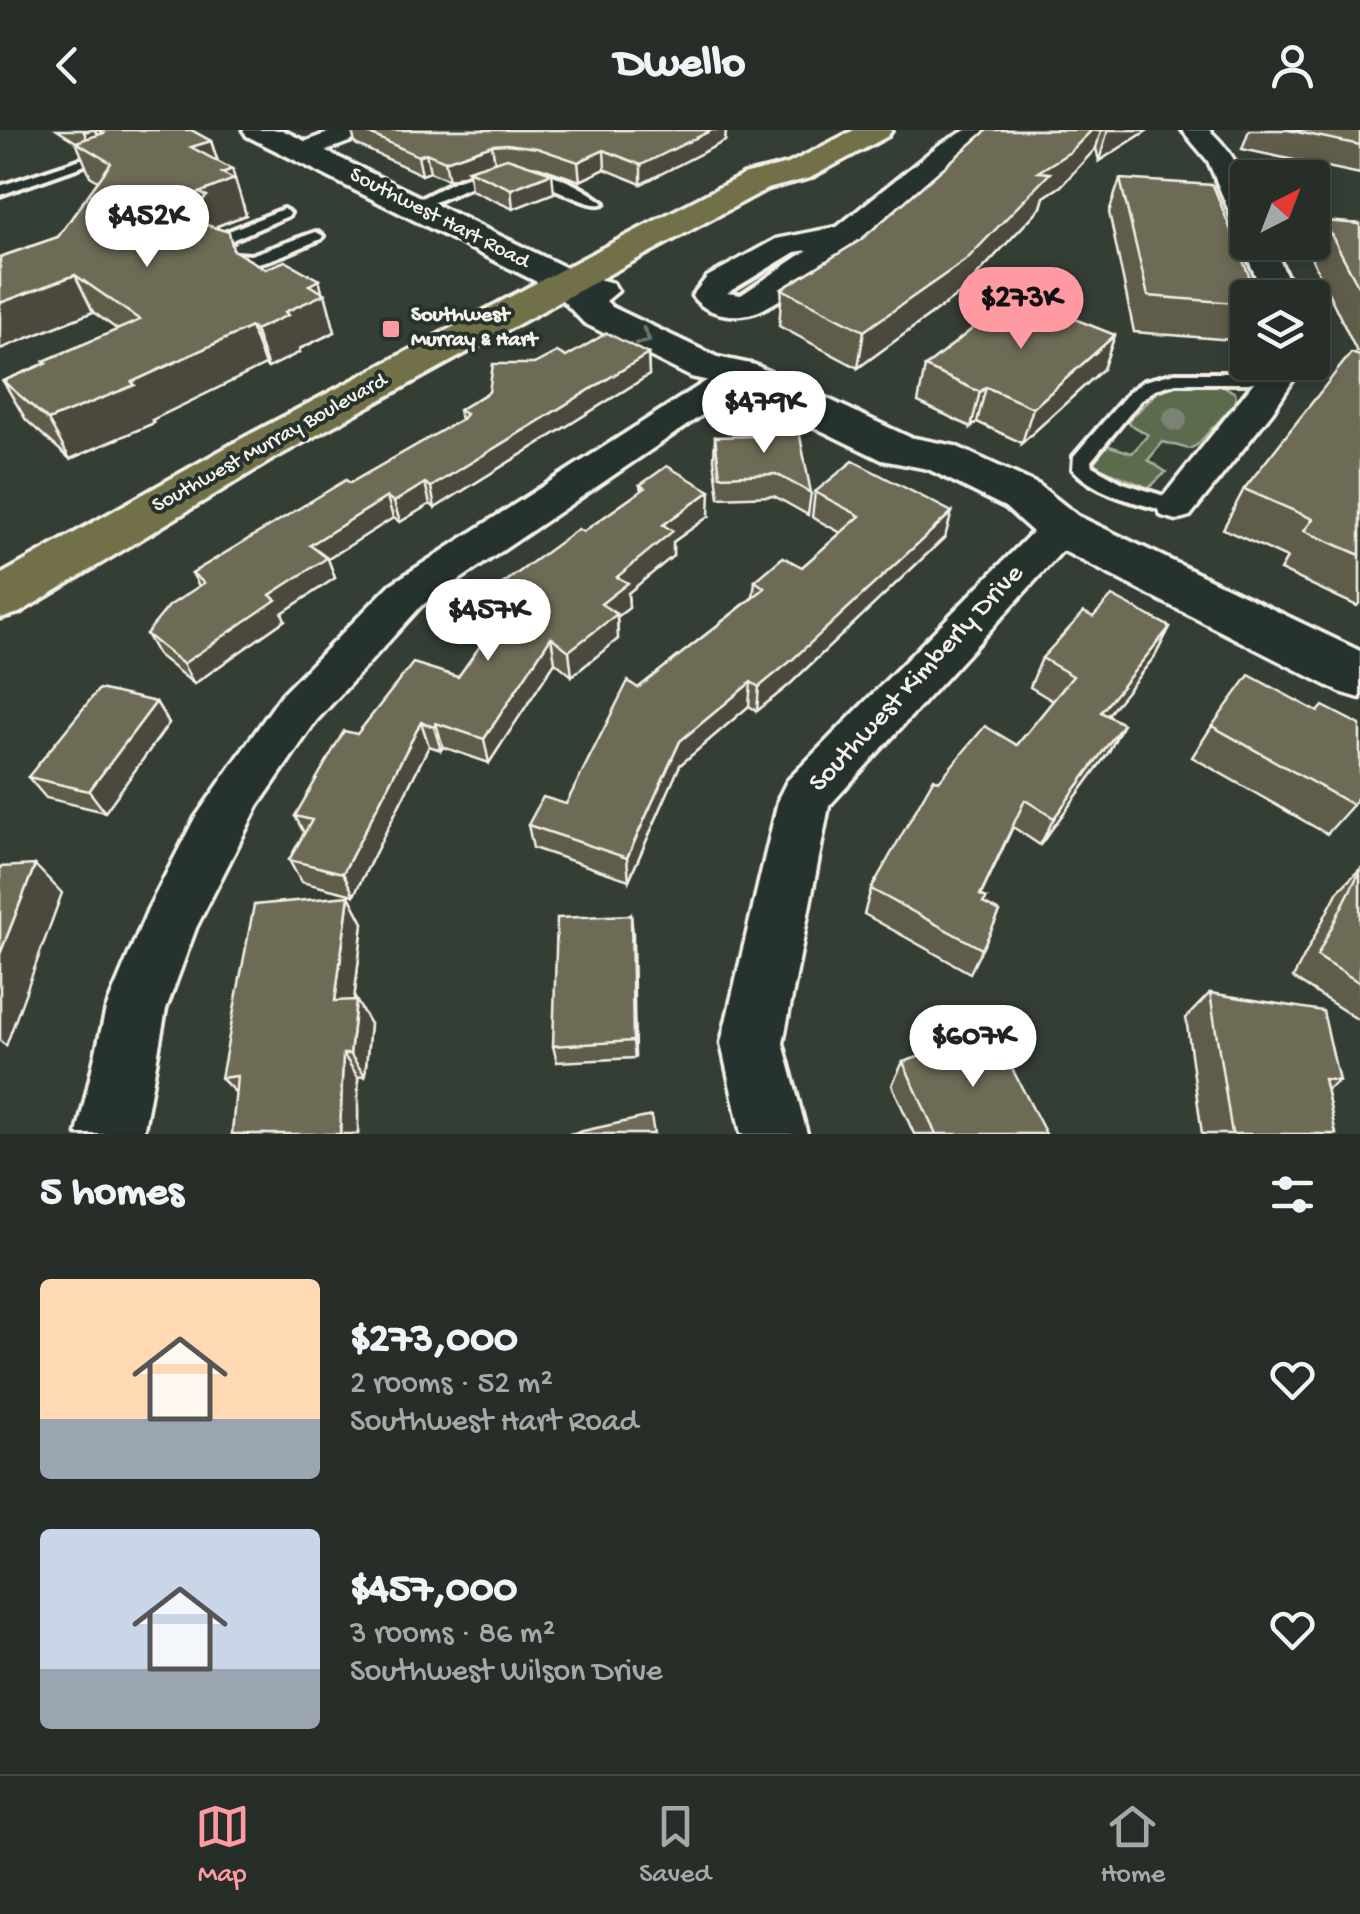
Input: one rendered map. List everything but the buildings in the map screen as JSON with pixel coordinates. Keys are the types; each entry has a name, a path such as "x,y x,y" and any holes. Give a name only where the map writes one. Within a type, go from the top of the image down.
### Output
{"main road":[{"name":"Southwest Murray Boulevard","path":"755,182 769,159 826,130"},
{"name":"Southwest Murray Boulevard","path":"0,598 257,449 566,282 755,182 800,171 877,130"}],"street":[{"name":"Southwest Hart Road","path":"258,130 566,282 598,315 706,368 740,374 898,450 918,474 1003,517 1060,528 1360,676"},
{"path":"303,151 358,130"},
{"path":"842,235 948,150 985,130"},
{"path":"1194,130 1207,140 1230,176"},
{"path":"110,1134 133,1020 181,896 217,823 284,722 365,632 406,595 740,374"},
{"path":"1176,506 1275,380"},
{"name":"Southwest Kimberly Drive","path":"774,1134 752,1043 806,797 1060,528"}],"lane":[{"path":"0,191 126,148"},
{"path":"413,206 486,174 509,170 529,173 596,202"},
{"path":"283,213 230,236 219,252 252,260 316,236"},
{"path":"1176,506 1122,491 1093,477 1082,469 1081,460 1150,385 1175,378 1230,378"}],"green space":[{"path":"1191,383 1224,386 1235,393 1237,401 1197,445 1189,449 1163,442 1148,460 1166,472 1149,488 1092,461 1106,445 1132,453 1148,435 1127,422 1161,388"}],"place":[{"name":"Southwest Murray & Hart","path":"391,329"}]}
